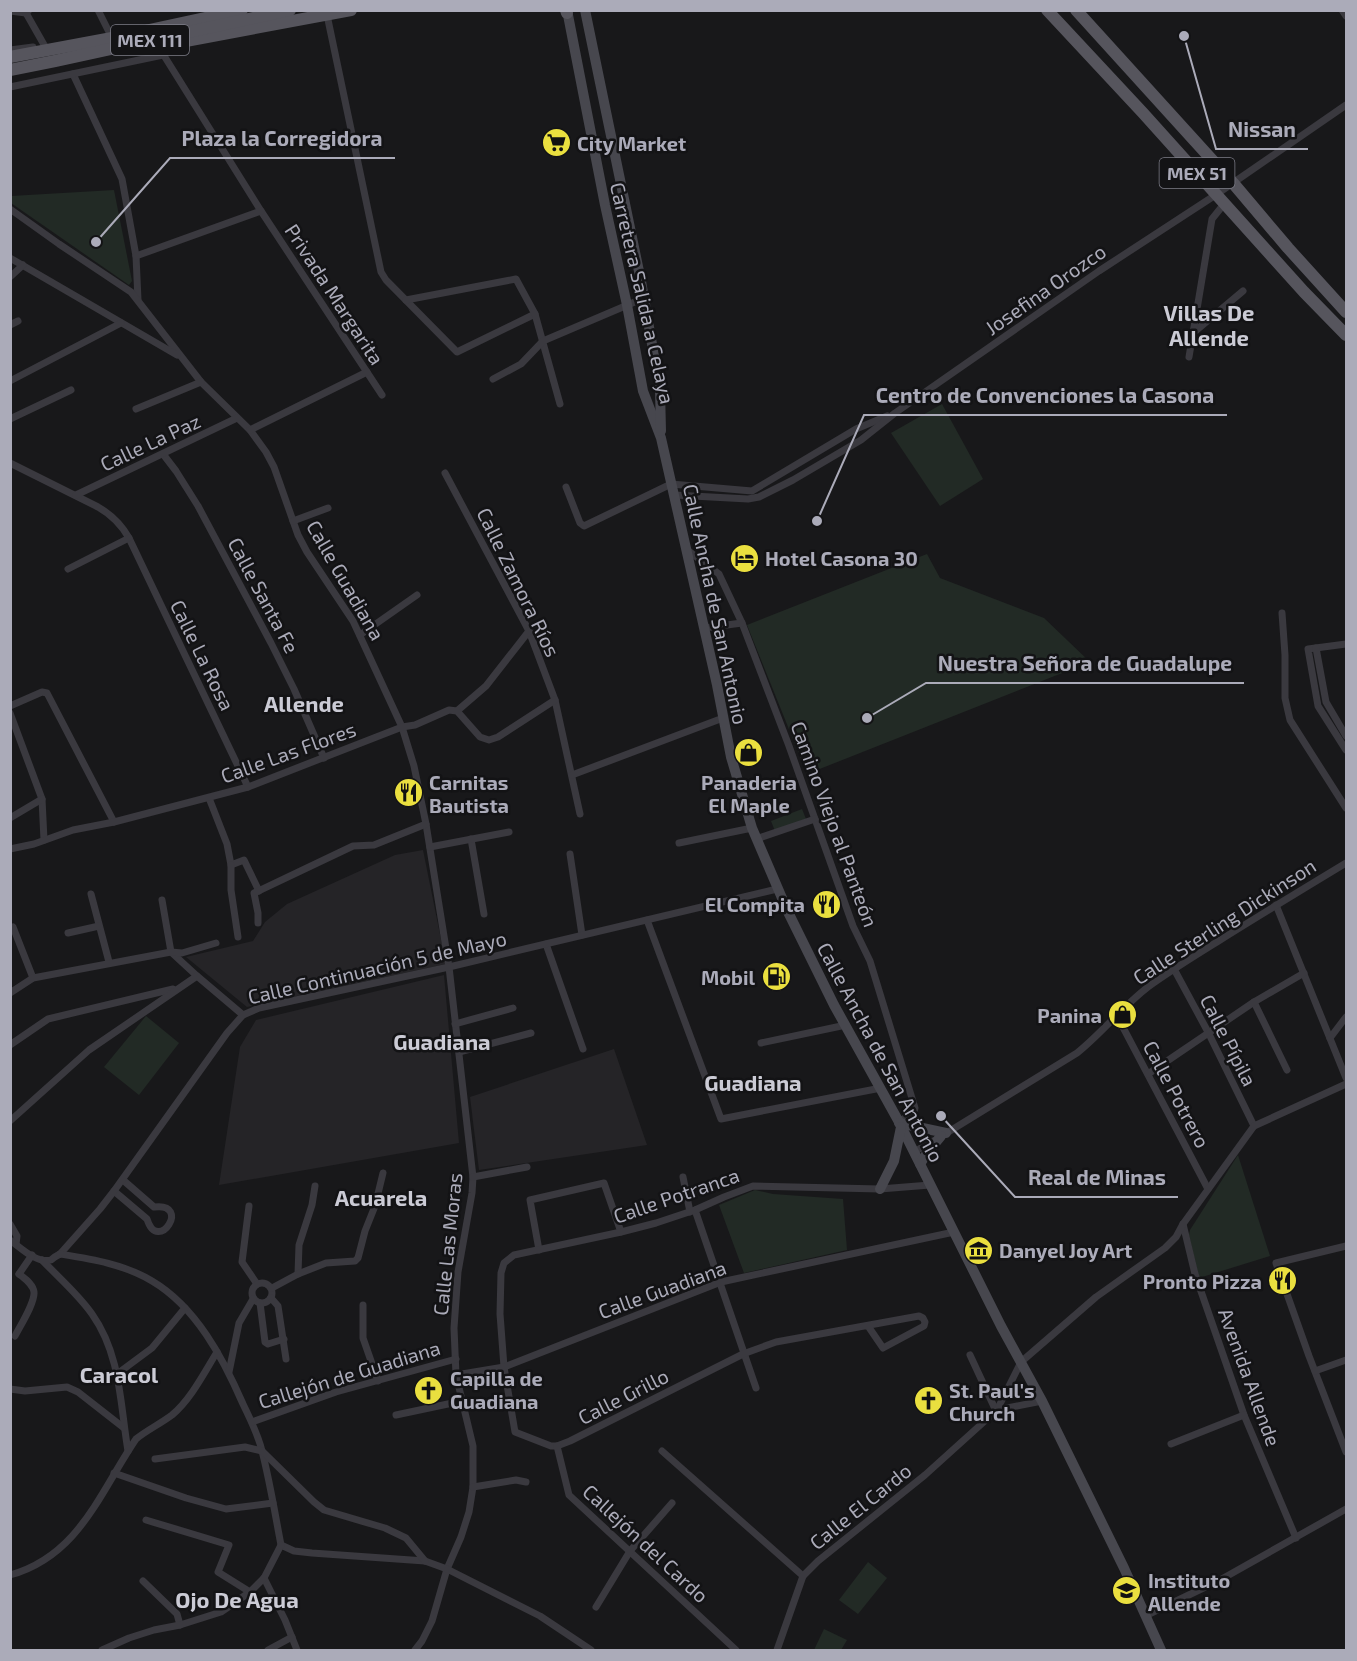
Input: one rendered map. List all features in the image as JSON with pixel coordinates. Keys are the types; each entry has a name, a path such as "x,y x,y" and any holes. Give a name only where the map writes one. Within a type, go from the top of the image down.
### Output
{"main road":[{"path":"118,40 149,24 214,10"},
{"name":"MEX 111","path":"10,70 118,40 242,10"},
{"name":"MEX 111","path":"10,57 46,47 118,40 290,10"},
{"path":"118,40 160,50 351,10"},
{"name":"Carretera Salida a Celaya","path":"585,10 644,298 660,390 661,438"},
{"name":"MEX 51","path":"1047,10 1304,292 1347,335"},
{"name":"MEX 51","path":"1076,10 1347,312"},
{"name":"Carretera Salida a Celaya","path":"566,11 643,391 661,438"},
{"path":"610,227 628,222"},
{"name":"Calle Ancha de San Antonio","path":"661,438 731,757 756,839 777,889 846,1025 900,1124 1001,1326 1042,1401 1124,1568 1161,1650"},
{"path":"880,1189 894,1161 900,1124 943,1135 920,1164"}],"street":[{"path":"98,10 118,40"},
{"path":"1342,10 1347,16"},
{"path":"10,11 28,12 46,47 10,50"},
{"path":"327,15 381,272 386,280 457,352 535,314"},
{"path":"10,87 73,74 160,50"},
{"name":"Privada Margarita","path":"160,50 261,211 382,394"},
{"path":"73,74 122,179 136,256 138,300"},
{"name":"Josefina Orozco","path":"673,490 748,499 759,497 793,480 861,440 895,413 1099,271 1220,199 1233,183 1347,105"},
{"path":"1189,357 1212,219 1220,199"},
{"path":"10,209 130,292 138,300"},
{"path":"136,256 261,211"},
{"path":"10,258 182,358"},
{"path":"10,277 23,265"},
{"path":"406,300 516,279 535,314 560,404"},
{"path":"1193,333 1243,291"},
{"path":"493,379 522,363 543,341 644,298"},
{"name":"Calle Guadiana","path":"138,300 201,382 250,430 266,452 307,552 339,598 360,635 402,727 414,766 430,847"},
{"path":"10,381 121,323"},
{"path":"250,430 367,372"},
{"path":"136,409 201,382"},
{"path":"10,419 71,390"},
{"name":"Josefina Orozco","path":"673,490 752,491 856,429 895,413"},
{"name":"Calle La Paz","path":"76,495 237,418"},
{"name":"Calle Santa Fe","path":"163,454 198,506 265,632 294,689 324,758"},
{"name":"Calle La Rosa","path":"10,463 112,515 122,526 248,787"},
{"name":"Calle Zamora Ríos","path":"445,473 529,631 555,700 580,814"},
{"path":"566,487 580,523 584,526 673,490"},
{"path":"293,521 328,508"},
{"path":"68,569 129,538"},
{"name":"Camino Viejo al Panteón","path":"686,549 718,574 741,623 789,746 853,926 870,961 915,1108 914,1112 900,1124"},
{"path":"360,635 417,595"},
{"path":"1282,613 1285,698 1290,720 1347,808"},
{"path":"704,628 741,623"},
{"path":"529,631 486,686 457,711 480,737 489,740 498,737 555,700"},
{"path":"1347,644 1308,649 1318,706 1347,750"},
{"path":"1316,648 1326,702 1347,736"},
{"path":"10,706 42,692 47,693 114,822"},
{"path":"1318,706 1326,702"},
{"name":"Calle Las Flores","path":"10,849 73,830 114,822 248,787 402,727 415,725 449,710 457,711"},
{"path":"10,713 42,799 44,840"},
{"path":"572,775 723,718"},
{"path":"209,798 227,844 238,937"},
{"path":"10,818 42,799"},
{"path":"756,839 815,819"},
{"path":"256,892 353,846 374,845 426,824"},
{"path":"679,843 752,828"},
{"path":"430,847 508,832"},
{"path":"471,839 484,914"},
{"name":"Calle Las Moras","path":"415,1650 432,1621 447,1569 462,1537 473,1487 473,1446 456,1375 454,1328 458,1272 473,1177 449,967 430,847"},
{"path":"570,854 582,935"},
{"path":"231,865 244,860 256,892 258,923"},
{"name":"Calle Sterling Dickinson","path":"914,1152 1077,1053 1146,988 1276,905 1347,863"},
{"name":"Calle Continuación 5 de Mayo","path":"60,1254 123,1180 243,1015 259,1008 449,967 777,889"},
{"path":"91,894 109,962"},
{"path":"162,900 171,952 243,1015"},
{"path":"1276,905 1347,1078"},
{"path":"647,920 721,1119 881,1088"},
{"path":"68,933 99,926"},
{"path":"12,928 33,978"},
{"path":"10,993 33,978 109,962 171,952 182,953 216,943"},
{"path":"546,944 583,1049"},
{"name":"Calle Pípila","path":"1174,969 1254,1126"},
{"path":"1148,1074 1254,1002 1304,973"},
{"path":"10,1122 89,1050 197,976"},
{"path":"10,1045 48,1019 177,988"},
{"path":"1254,1002 1287,1070"},
{"path":"455,1024 513,1008"},
{"name":"Calle Potrero","path":"1116,1014 1208,1189"},
{"path":"1330,1038 1347,1017"},
{"path":"761,1043 846,1025"},
{"path":"459,1052 531,1033"},
{"path":"1021,1362 1096,1297 1165,1248 1176,1237 1254,1126 1347,1084"},
{"path":"473,1177 527,1167"},
{"path":"272,1288 326,1263 355,1261 358,1258 383,1173"},
{"path":"683,1178 692,1211 721,1282 756,1388"},
{"path":"114,1191 147,1219 149,1226 154,1230 161,1231 168,1228 171,1222 168,1209 161,1206 154,1207 123,1180"},
{"path":"539,1250 530,1200 604,1184 621,1232"},
{"name":"Calle Potranca","path":"504,1367 500,1314 501,1273 504,1263 514,1255 621,1232 692,1211 753,1186 880,1189 930,1185"},
{"path":"298,1274 299,1245 312,1205 315,1186"},
{"path":"249,1206 242,1262 257,1284"},
{"path":"10,1224 17,1236 13,1242 42,1260 81,1299 93,1316 107,1343 117,1374 128,1451"},
{"name":"Avenida Allende","path":"1183,1224 1196,1274 1244,1414 1296,1538"},
{"name":"Calle Guadiana","path":"456,1375 504,1367 721,1282 954,1232"},
{"path":"1347,1246 1276,1263 1347,1452"},
{"path":"42,1260 51,1260 60,1254 111,1264 131,1271 166,1290 198,1323 229,1372 252,1422 262,1451 281,1545 264,1578 250,1592 221,1612 180,1625 154,1630 102,1650"},
{"path":"19,1274 32,1255"},
{"path":"10,1275 19,1274 29,1282 34,1292 32,1302 15,1336"},
{"path":"257,1301 268,1302 273,1293 272,1288 265,1283 257,1284 252,1290 257,1301 266,1342 268,1344 284,1339"},
{"path":"271,1298 278,1306 286,1359"},
{"path":"229,1372 239,1323 257,1301"},
{"path":"363,1305 363,1338 378,1381"},
{"path":"117,1374 152,1348 185,1308"},
{"name":"Calle Grillo","path":"557,1446 743,1354 776,1342 919,1316 925,1322 924,1326 883,1348 868,1326"},
{"path":"10,1575 39,1564 73,1536 89,1516 136,1439 172,1414 184,1402 217,1352"},
{"path":"970,1355 996,1410 1042,1401"},
{"name":"Callejón de Guadiana","path":"252,1422 336,1392 456,1359"},
{"path":"1315,1371 1347,1360"},
{"name":"Calle El Cardo","path":"777,1650 803,1576 818,1561 925,1475 996,1410 1021,1362"},
{"path":"504,1367 515,1432 557,1446"},
{"path":"10,1389 25,1391 67,1387 78,1392 124,1428"},
{"path":"396,1415 462,1401"},
{"path":"1171,1444 1244,1414"},
{"name":"Callejón del Cardo","path":"557,1446 570,1495 736,1650"},
{"path":"155,1459 245,1447 262,1451 324,1510 385,1528 406,1538 425,1561"},
{"path":"662,1451 803,1576"},
{"path":"114,1473 226,1509 273,1503"},
{"path":"473,1487 516,1480 526,1482"},
{"path":"596,1607 630,1551 672,1503"},
{"path":"1145,1616 1220,1580 1347,1509"},
{"path":"146,1520 229,1545 218,1572 250,1592"},
{"path":"281,1545 294,1551 425,1561 447,1569 540,1616 591,1650"},
{"path":"264,1578 297,1650"},
{"path":"143,1581 177,1614 180,1625"},
{"path":"268,1650 292,1637"}],"shaded area":[{"path":"114,190 132,281 129,285 11,203 11,196"},
{"path":"942,404 983,479 940,506 891,433"},
{"path":"927,554 940,578 1044,618 1090,662 807,774 747,625"},
{"path":"802,809 806,819 775,831 771,821"},
{"path":"423,850 446,964 247,1007 186,957 253,941 265,922 287,904 395,855"},
{"path":"444,975 459,1143 219,1185 240,1047 256,1020"},
{"path":"146,1016 179,1043 139,1095 104,1067"},
{"path":"614,1049 647,1145 479,1170 470,1097"},
{"path":"1238,1155 1270,1256 1199,1278 1189,1235 1190,1230"},
{"path":"755,1190 773,1194 843,1199 847,1250 744,1273 719,1205"},
{"path":"868,1562 887,1578 858,1614 839,1600"},
{"path":"824,1629 847,1640 841,1650 814,1650"}],"place":[{"name":"Nissan","path":"1184,36"},
{"name":"City Market","path":"556,143"},
{"name":"Plaza la Corregidora","path":"96,242"},
{"name":"Centro de Convenciones la Casona","path":"817,521"},
{"name":"Hotel Casona 30","path":"744,558"},
{"name":"Nuestra Señora de Guadalupe","path":"867,718"},
{"name":"Panaderia El Maple","path":"749,752"},
{"name":"Carnitas Bautista","path":"408,793"},
{"name":"El Compita","path":"826,904"},
{"name":"Mobil","path":"776,977"},
{"name":"Panina","path":"1123,1015"},
{"name":"Real de Minas","path":"941,1116"},
{"name":"Danyel Joy Art","path":"978,1250"},
{"name":"Pronto Pizza","path":"1283,1281"},
{"name":"Capilla de Guadiana","path":"429,1390"},
{"name":"St. Paul's Church","path":"928,1401"},
{"name":"Instituto Allende","path":"1127,1591"}],"district":[{"name":"Villas De Allende","path":"1209,324"},
{"name":"Allende","path":"304,703"},
{"name":"Guadiana","path":"442,1041"},
{"name":"Guadiana","path":"753,1082"},
{"name":"Acuarela","path":"381,1197"},
{"name":"Caracol","path":"119,1374"},
{"name":"Ojo De Agua","path":"237,1599"}]}
